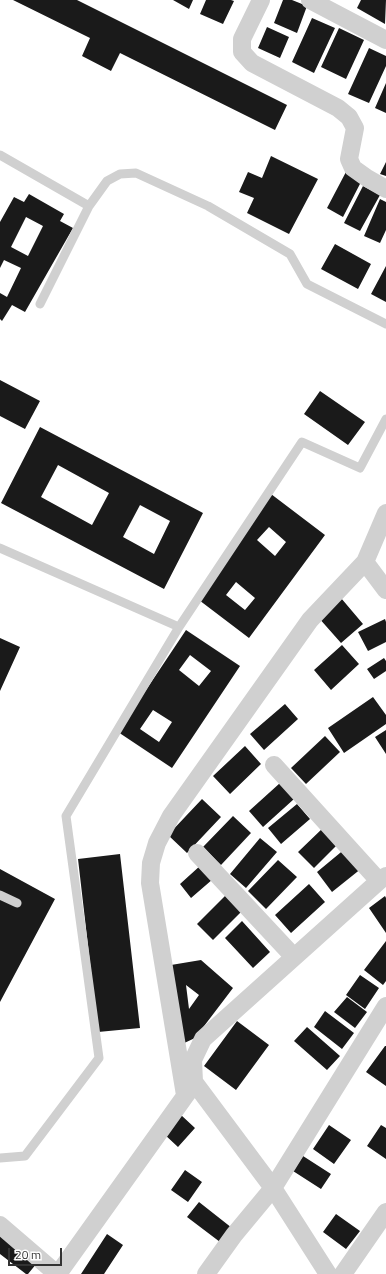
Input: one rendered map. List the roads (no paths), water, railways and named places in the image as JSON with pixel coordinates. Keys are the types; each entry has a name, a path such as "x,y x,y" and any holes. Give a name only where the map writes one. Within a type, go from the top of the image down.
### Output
{"street":[{"path":"261,0 242,39 242,52 252,63 338,108 349,117 355,128 349,159 353,168 386,189"},
{"path":"310,0 386,40"},
{"path":"328,1274 273,1188 190,1089 150,883 151,863 156,843 171,816 310,620 365,562 386,513"},
{"path":"365,562 386,590"},
{"path":"0,1225 58,1274 190,1089 193,1060 202,1039 382,879 274,766"},
{"path":"197,853 294,957"},
{"path":"206,1274 234,1235 273,1188 386,1006"},
{"path":"343,1274 386,1212"}],"lane":[{"path":"0,155 89,206"},
{"path":"40,304 89,206 107,181 120,174 136,173 208,206 290,254 308,284 386,324"},
{"path":"0,1158 25,1156 99,1058 66,816 180,627 302,442 360,468 386,420"},
{"path":"0,548 180,627"},
{"path":"0,895 17,903"}]}
